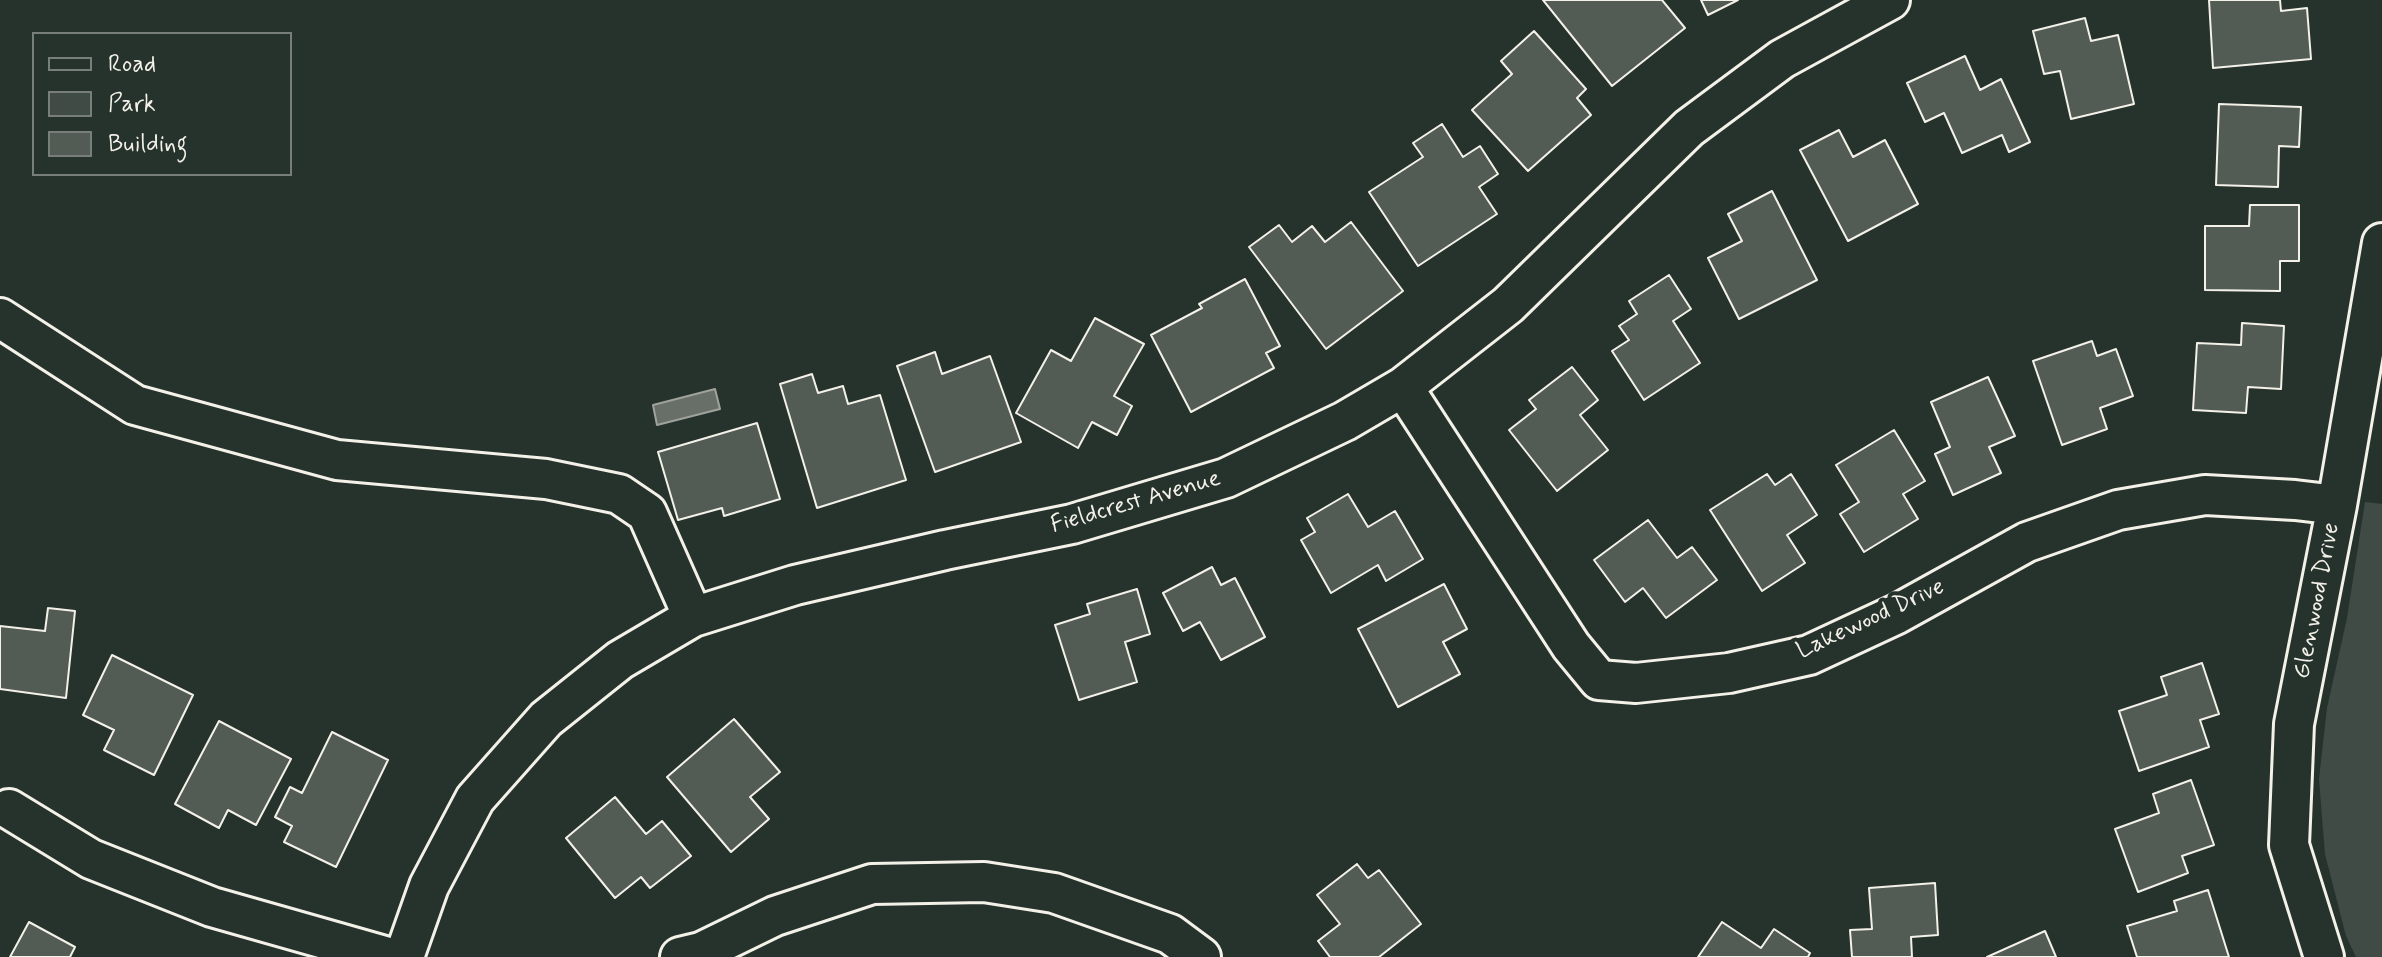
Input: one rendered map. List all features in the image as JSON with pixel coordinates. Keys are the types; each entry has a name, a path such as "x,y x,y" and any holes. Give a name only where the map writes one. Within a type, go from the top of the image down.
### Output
{"street":[{"name":"Fieldcrest Avenue","path":"404,957 429,886 475,799 546,719 620,660 693,617 795,585 1072,524 1226,478 1345,421 1403,387 1508,305 1689,128 1782,59 1890,0"},
{"name":"Glenwood Drive","path":"2324,957 2289,845 2294,724 2337,505 2382,243"},
{"path":"0,318 135,405 337,460 546,479 619,494 647,513 693,617"},
{"name":"Lakewood Drive","path":"1403,387 1571,646 1599,680 1636,683 1729,673 1809,655 1897,614 2027,542 2118,510 2205,495 2337,505"},
{"path":"9,809 91,859 212,907 388,957"},
{"path":"680,957 701,952 775,916 872,884 984,882 1054,893 1170,934 1201,957"}],"green space":[{"path":"2365,502 2382,504 2382,957 2356,957 2346,936 2325,854 2319,779 2327,708 2347,618"}],"shaded area":[{"path":"715,389 720,409 657,425 653,405"}],"building":[{"path":"1543,0 1662,0 1685,28 1612,86"},
{"path":"1701,0 1738,0 1708,15"},
{"path":"2209,0 2280,0 2281,11 2307,8 2311,59 2213,68"},
{"path":"2085,18 2091,41 2118,35 2134,104 2071,119 2060,71 2044,74 2033,31"},
{"path":"1534,31 1586,89 1577,98 1591,115 1528,171 1472,110 1512,74 1501,61"},
{"path":"1965,56 1980,90 2001,79 2030,142 2009,152 2002,135 1962,153 1944,113 1925,122 1907,83"},
{"path":"2219,104 2301,107 2299,147 2279,146 2278,187 2216,185"},
{"path":"1442,124 1463,157 1480,146 1498,174 1479,187 1497,214 1418,266 1369,192 1423,157 1413,143"},
{"path":"1839,130 1853,157 1885,140 1918,204 1848,241 1800,150"},
{"path":"1772,191 1817,280 1739,319 1708,258 1742,241 1728,214"},
{"path":"2250,205 2299,205 2299,261 2280,261 2280,291 2205,290 2205,226 2249,226"},
{"path":"1351,222 1403,291 1326,349 1249,247 1279,225 1292,242 1312,226 1325,242"},
{"path":"1669,275 1691,309 1673,321 1700,363 1644,400 1612,351 1629,340 1619,326 1637,314 1629,301"},
{"path":"1245,279 1280,346 1266,353 1274,368 1191,412 1151,335 1202,308 1199,304"},
{"path":"1095,318 1144,344 1114,396 1132,406 1117,435 1092,422 1078,448 1016,413 1051,350 1071,361"},
{"path":"2242,323 2284,326 2281,389 2248,387 2246,413 2193,410 2197,343 2241,345"},
{"path":"2092,341 2097,356 2116,349 2133,396 2100,408 2107,429 2062,445 2033,361"},
{"path":"935,352 942,374 990,356 1021,442 935,472 897,366"},
{"path":"1572,367 1598,400 1580,415 1608,450 1557,491 1509,430 1536,409 1529,400"},
{"path":"812,374 818,393 843,386 848,404 880,395 906,480 817,508 780,384"},
{"path":"1988,377 2015,436 1989,447 2001,473 1953,495 1935,454 1950,447 1931,402"},
{"path":"757,423 780,499 724,516 722,508 678,520 658,452"},
{"path":"1894,430 1925,481 1903,494 1918,519 1864,552 1840,514 1859,502 1836,465"},
{"path":"1767,474 1775,485 1791,474 1817,515 1787,535 1805,563 1762,591 1710,510"},
{"path":"1348,494 1368,527 1395,511 1423,559 1386,581 1378,565 1331,593 1301,540 1315,532 1307,518"},
{"path":"1648,520 1677,558 1692,547 1717,580 1666,618 1643,588 1625,602 1594,560"},
{"path":"1212,567 1221,585 1235,578 1265,637 1221,660 1200,622 1183,631 1163,593"},
{"path":"1444,584 1467,629 1443,642 1460,674 1398,707 1358,629"},
{"path":"1137,589 1150,634 1125,642 1137,682 1079,700 1055,625 1090,614 1087,604"},
{"path":"48,608 75,611 66,698 0,689 0,626 45,631"},
{"path":"112,655 193,695 154,775 104,750 114,730 83,715"},
{"path":"2202,663 2219,714 2200,720 2209,747 2139,771 2119,711 2167,695 2161,677"},
{"path":"734,719 780,772 750,797 769,819 731,852 667,777"},
{"path":"219,721 291,759 256,825 228,810 219,828 175,804"},
{"path":"332,732 388,760 336,867 284,842 292,826 275,817 290,787 302,793"},
{"path":"2191,780 2214,845 2182,856 2188,873 2138,892 2115,829 2159,813 2153,794"},
{"path":"615,797 646,834 662,821 691,856 650,888 641,877 615,898 566,838"},
{"path":"1357,864 1368,878 1379,870 1421,924 1379,957 1330,957 1318,941 1340,924 1317,895"},
{"path":"1935,883 1938,935 1911,937 1912,957 1852,957 1850,930 1872,929 1869,888"},
{"path":"2208,890 2229,957 2137,957 2127,926 2177,911 2174,901"},
{"path":"29,922 75,947 70,957 10,957"},
{"path":"1722,922 1761,948 1774,929 1810,953 1808,957 1698,957"},
{"path":"2045,931 2056,957 1987,957"}]}
